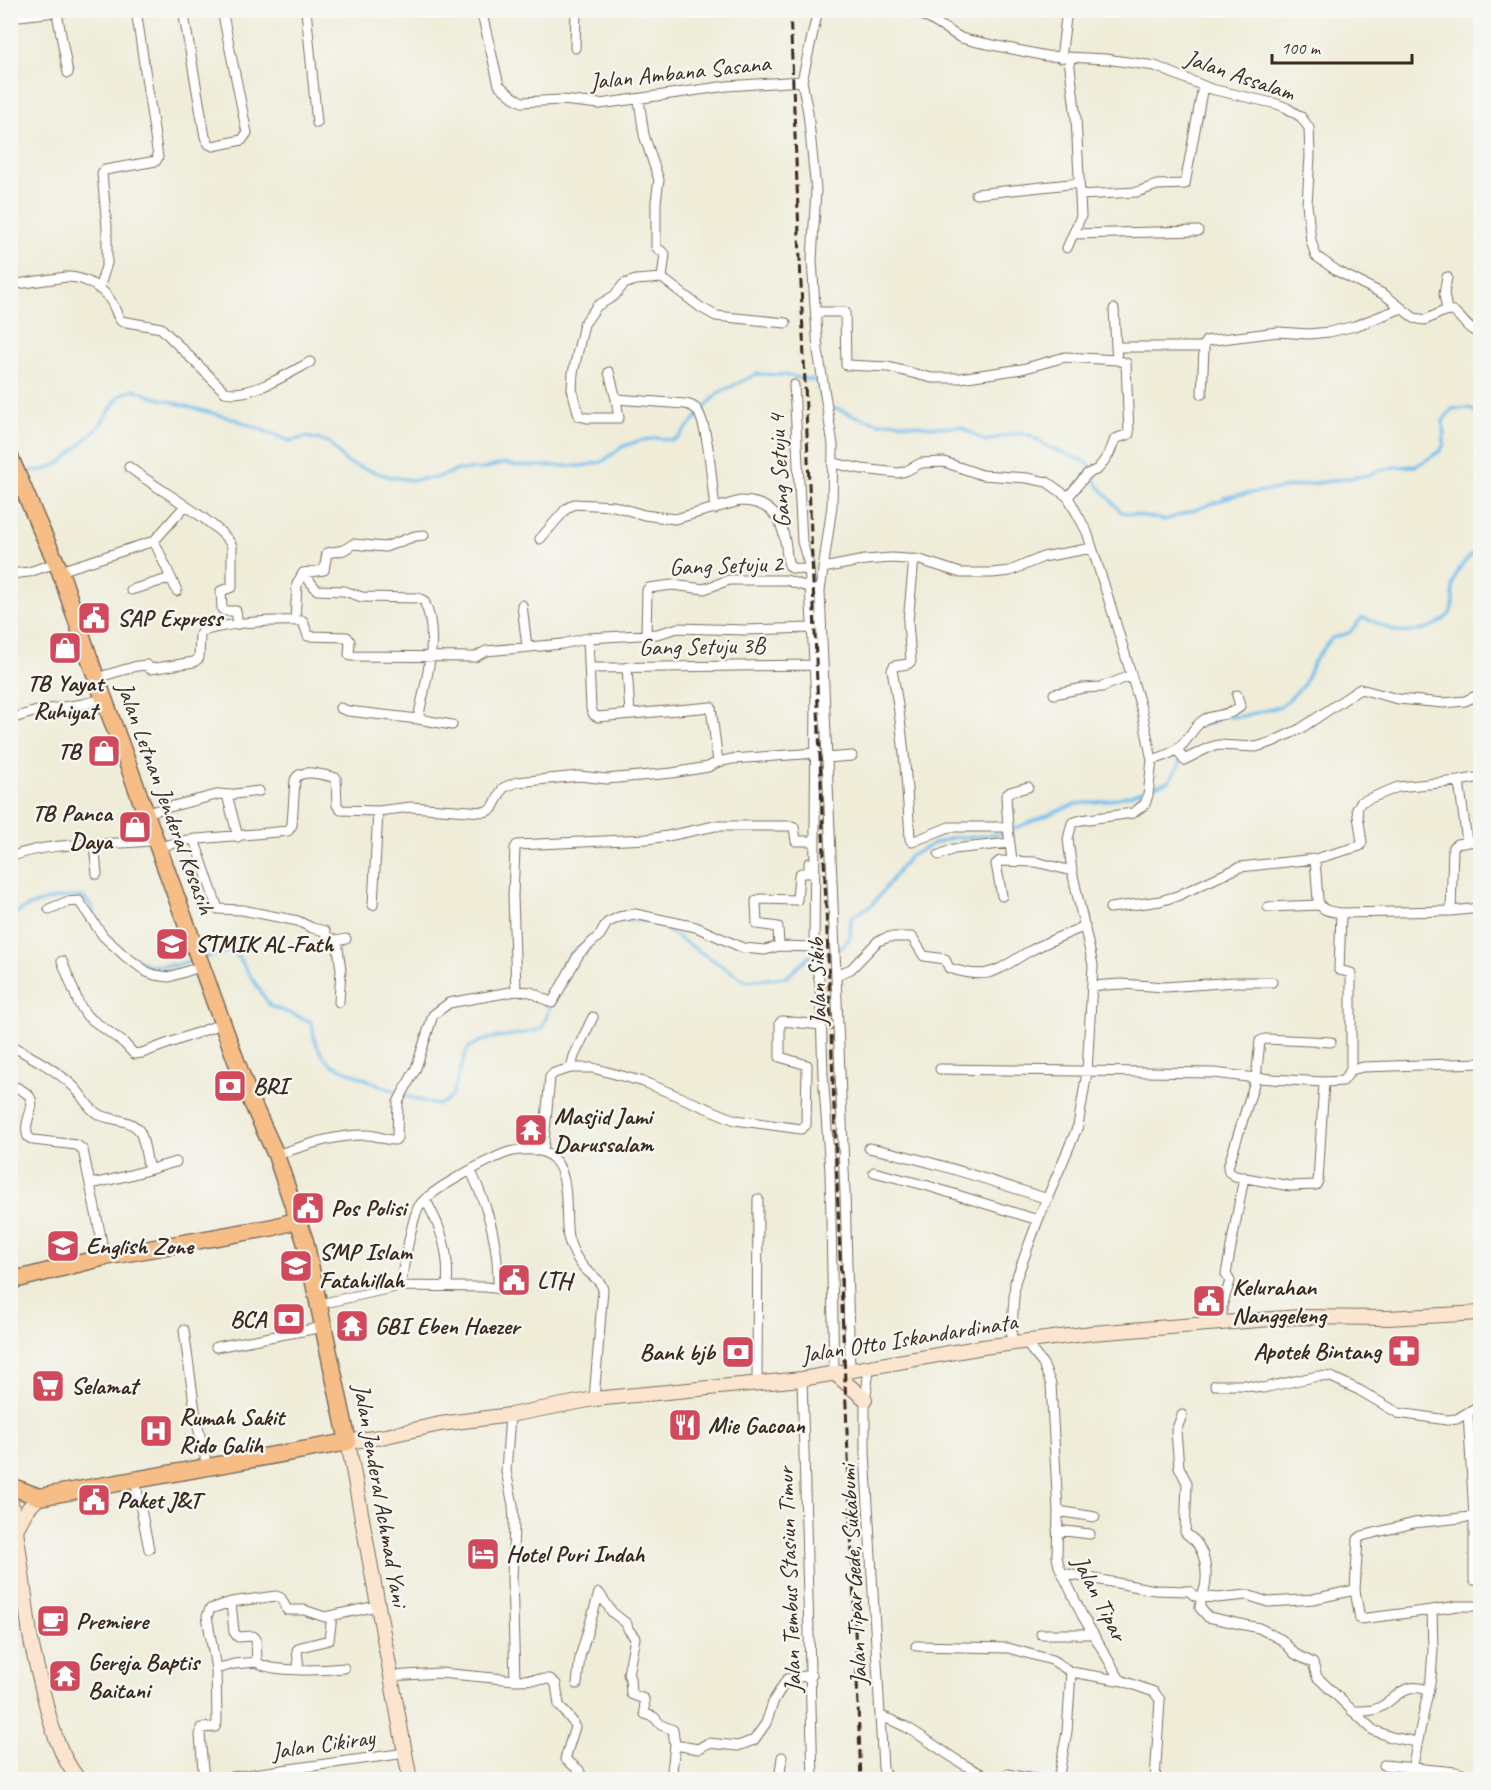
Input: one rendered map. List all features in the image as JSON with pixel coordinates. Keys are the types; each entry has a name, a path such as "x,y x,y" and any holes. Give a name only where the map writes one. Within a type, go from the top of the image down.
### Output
{"highway":[{"name":"Jalan Letnan Jenderal Kosasih","path":"10,457 58,567 96,678 249,1096 276,1155 298,1220"},
{"path":"10,1281 105,1257 274,1227 298,1220"},
{"name":"Jalan Jenderal Achmad Yani","path":"298,1220 320,1304 348,1442"},
{"path":"10,1486 39,1497 348,1442"}],"main road":[{"name":"Jalan Otto Iskandardinata","path":"348,1442 440,1424 510,1415 594,1399 802,1379 1011,1343 1092,1333 1299,1317 1387,1318 1480,1313"},
{"path":"834,1373 865,1399"},
{"name":"Jalan Jenderal Achmad Yani","path":"348,1442 410,1779"},
{"path":"16,1528 26,1511 39,1497"},
{"path":"10,1498 30,1636 37,1668 54,1735 66,1762 79,1779"}],"street":[{"path":"10,17 74,10"},
{"path":"99,289 107,263 107,227 102,173 105,170 150,162 158,157 136,10"},
{"path":"183,10 205,137 213,146 242,140 247,133 222,10"},
{"path":"306,10 317,123"},
{"name":"Jalan Ambana Sasana","path":"481,10 500,85 522,102 562,100 600,104 727,86 802,81"},
{"path":"575,48 576,10"},
{"path":"818,10 802,81 816,190 812,260 816,312 833,444 832,506 823,568 815,590 812,628 822,755 814,841 814,950 820,984 830,1171 834,1373"},
{"name":"Jalan Assalam","path":"910,10 961,38 1065,58 1106,59 1155,66 1203,86 1287,108 1306,122 1310,141 1307,204 1313,250 1325,264 1385,295 1420,320 1431,318 1447,310"},
{"path":"1067,10 1065,58 1076,118 1081,216 1067,248"},
{"path":"57,13 68,73"},
{"path":"1080,195 1137,192 1157,185 1185,184 1203,86"},
{"path":"639,100 644,135 659,180 656,201 656,247 665,254 662,278"},
{"path":"976,194 1079,183"},
{"path":"1072,234 1198,231"},
{"path":"10,285 73,276 84,280 99,289 112,302 121,321 161,328 225,393 235,394 262,386 310,362"},
{"path":"1447,277 1444,294 1447,310 1459,315 1469,327 1480,333"},
{"path":"609,372 618,419 582,418 577,412 572,389 573,373 584,324 597,306 614,296 624,284 636,280 662,278 700,307 716,316 786,323"},
{"path":"1202,394 1204,342 1278,332 1309,334 1342,330 1402,308"},
{"path":"1114,309 1117,360"},
{"path":"816,312 845,312 845,363 847,365 888,367 932,378 960,378 1022,369 1065,357 1117,360 1126,363 1129,434 1115,440 1098,469 1087,474 1068,497"},
{"path":"1116,347 1204,347"},
{"name":"Gang Setuju 4","path":"794,385 802,542 815,590"},
{"path":"616,399 685,404 693,406 699,412 708,445 715,509"},
{"path":"832,463 898,473 921,463 944,462 982,475 1028,478 1047,482 1068,497 1087,532 1107,594 1142,711 1152,760 1148,795 1140,810 1081,820 1072,824 1068,839 1072,872 1092,956 1087,1072 1078,1126 1038,1220 1015,1282 1011,1343"},
{"path":"129,467 208,522 231,544 232,587 222,590 221,594 223,610 236,610 238,624"},
{"path":"540,539 566,509 574,504 614,506 644,515 675,519 740,501 748,501 776,514 780,522 789,565 792,568 809,570"},
{"path":"10,574 58,567 154,541 185,506"},
{"path":"303,573 324,570 327,553 342,551 351,545 385,547 406,538 424,535"},
{"path":"154,541 177,591"},
{"path":"823,568 865,560 914,559 961,573 992,573 1010,571 1043,557 1092,548"},
{"path":"914,559 908,622 911,661 908,664 894,666 892,670 900,712 906,766 910,839 912,842 949,827 1008,827"},
{"path":"295,621 297,584 303,573"},
{"path":"303,573 317,590 344,591 362,597 421,599 426,605 429,619 430,657 418,719"},
{"path":"131,590 171,578"},
{"name":"Gang Setuju 2","path":"646,634 647,590 649,588 672,585 704,589 729,580 786,580 815,590"},
{"name":"Jalan Sikib","path":"815,590 822,755 836,975 850,1371"},
{"path":"522,605 527,647"},
{"path":"96,678 136,666 147,665 150,669 194,662 199,658 202,632 238,624 303,621 308,636 347,637 350,641 349,654 351,656 430,657 475,657 486,651 562,644 588,638 646,634 687,627 744,630 812,628"},
{"path":"588,638 591,709 594,715 598,717 711,707 718,762"},
{"name":"Gang Setuju 3B","path":"590,668 814,665"},
{"path":"627,667 630,714"},
{"path":"1054,694 1102,687 1130,676"},
{"path":"1179,753 1187,759 1218,745 1256,747 1272,742 1300,729 1360,689 1398,699 1444,703 1465,701 1480,694"},
{"path":"1152,760 1179,753 1200,722 1239,709 1240,703 1237,695"},
{"path":"10,719 37,711 104,699"},
{"path":"340,708 348,711 452,724"},
{"path":"10,856 27,850 73,843 158,843 288,831 291,829 295,780 303,772 336,778 336,805 341,810 378,811 411,807 484,812 492,808 502,788 517,782 579,776 607,778 672,773 708,767 732,759 852,756"},
{"path":"1110,908 1160,901 1177,896 1239,867 1315,859 1360,846 1362,843 1357,809 1361,802 1398,787 1480,777"},
{"path":"1459,781 1467,842"},
{"path":"1012,860 1008,827 1008,793 1028,787"},
{"path":"146,813 220,794 259,791"},
{"path":"227,795 238,837"},
{"path":"373,905 378,811"},
{"path":"516,991 513,895 517,845 668,837 716,826 792,826 796,841 814,841"},
{"path":"194,839 218,909 242,910 298,921 325,931 327,937 341,940 339,1002"},
{"path":"1451,911 1452,850 1455,844 1480,840"},
{"path":"939,855 954,849 1010,841"},
{"path":"94,844 97,874"},
{"path":"778,946 778,927 757,924 756,901 760,899 797,900 799,875 809,873 808,854"},
{"path":"1315,859 1319,904 1325,910 1341,913 1451,911 1480,908"},
{"path":"1002,896 996,864 1000,861 1036,862 1072,872"},
{"path":"49,909 66,902 79,901 103,936 118,950 155,975 168,976 203,966"},
{"path":"1268,907 1319,904"},
{"path":"940,1069 1214,1073 1256,1078 1343,1081 1351,1070 1351,973 1339,970 1341,913"},
{"path":"276,1155 316,1142 348,1135 371,1135 395,1140 397,1138 398,1101 416,1068 433,1015 449,1003 516,991 531,992 550,1003 579,954 600,935 607,923 613,919 635,914 696,927 742,948 765,950 778,946 814,950"},
{"path":"836,975 851,969 878,941 889,938 912,938 924,956 945,959 949,968 976,974 988,974 1000,970 1029,951 1085,926"},
{"path":"62,961 79,1004 87,1016 124,1043 134,1054 224,1023"},
{"path":"1092,986 1121,984 1165,987 1272,982"},
{"path":"571,1068 574,1056 593,1017"},
{"path":"543,1152 550,1077 554,1073 571,1068 593,1068 644,1082 735,1120 803,1129 806,1125 806,1064 782,1059 779,1055 780,1023 782,1021 821,1024"},
{"path":"1324,1082 1317,1184 1290,1186 1232,1174 1228,1167 1256,1078 1258,1047 1262,1039 1331,1042"},
{"path":"10,1045 47,1065 73,1086 101,1116 124,1121 136,1128 140,1133 149,1169"},
{"path":"1351,1070 1363,1067 1480,1063"},
{"path":"10,1085 28,1092 30,1096 30,1116 26,1132 28,1137 33,1140 80,1146 83,1151 105,1257"},
{"path":"807,1089 824,1088"},
{"path":"869,1148 964,1171 1048,1199"},
{"path":"400,1286 416,1213 425,1199 471,1171 508,1153 543,1152 554,1159 562,1176 571,1246 580,1262 600,1281 603,1289 594,1399"},
{"path":"90,1184 136,1175 176,1162"},
{"path":"471,1171 489,1217 497,1248 498,1288"},
{"path":"874,1172 1038,1220"},
{"path":"1221,1323 1222,1306 1230,1281 1226,1274 1244,1177"},
{"path":"425,1199 440,1227 445,1244 448,1261 447,1286"},
{"path":"757,1383 758,1199"},
{"path":"320,1304 400,1286 498,1288 518,1291"},
{"path":"216,1347 324,1327"},
{"path":"184,1329 196,1419 207,1466"},
{"name":"Jalan Tipar","path":"1025,1342 1043,1364 1052,1384 1058,1511 1057,1557 1062,1573 1093,1634 1123,1681"},
{"name":"Jalan Tipar Gede, Sukabumi","path":"868,1368 865,1399 865,1452 883,1768 887,1779"},
{"path":"1215,1385 1244,1385 1263,1388 1318,1376 1331,1377 1398,1413 1453,1420 1480,1405"},
{"name":"Jalan Tembus Stasiun Timur","path":"802,1379 812,1675 813,1779"},
{"path":"1468,1412 1477,1516 1474,1580"},
{"path":"510,1415 506,1471 513,1505 514,1525 512,1578 515,1680"},
{"path":"1182,1415 1176,1431 1179,1467 1187,1483 1185,1533 1196,1541 1203,1558 1206,1580 1200,1608 1208,1617 1259,1628 1282,1640 1295,1654 1311,1662 1317,1677 1373,1730 1390,1737 1417,1742"},
{"path":"135,1480 149,1549"},
{"path":"1058,1511 1095,1517"},
{"path":"1477,1516 1414,1523 1360,1537 1355,1590 1361,1620 1457,1606 1480,1606"},
{"path":"1058,1530 1090,1534"},
{"path":"1062,1573 1155,1590 1189,1591 1195,1596 1217,1598 1247,1595 1268,1602 1312,1599 1355,1590"},
{"path":"576,1684 580,1657 584,1650 599,1593 612,1612 627,1624 635,1638 628,1674 631,1694 644,1699 645,1714 654,1717 661,1725 673,1730 675,1745 671,1779"},
{"path":"204,1779 201,1728 217,1725 216,1669 207,1612 213,1607 231,1602 279,1596 287,1610 304,1610 321,1617 377,1606"},
{"path":"231,1602 235,1635 253,1636 257,1640 256,1662"},
{"path":"1412,1769 1433,1650 1432,1610"},
{"path":"299,1670 297,1650 328,1640 332,1616"},
{"path":"1041,1634 1093,1634"},
{"path":"916,1646 1008,1648 1052,1660 1071,1672 1123,1681 1154,1692 1160,1700 1155,1779"},
{"path":"216,1669 234,1664 256,1662 262,1666 299,1670 344,1668"},
{"path":"1058,1779 1067,1731 1071,1672"},
{"path":"390,1676 440,1673 515,1680 550,1679 557,1687 560,1705 574,1725 565,1759 579,1770 583,1779"},
{"path":"675,1745 698,1749 708,1743 738,1746 754,1740 766,1723 774,1700 787,1679 812,1675"},
{"path":"1352,1711 1375,1710 1395,1695 1411,1687 1427,1690"},
{"path":"880,1716 905,1726 989,1777 1001,1779 1007,1774 1039,1779"},
{"name":"Jalan Cikiray","path":"210,1779 406,1753"},
{"path":"779,1779 782,1757"},
{"path":"1384,1765 1455,1772 1480,1778"}],"waterway":[{"path":"21,471 44,470 61,463 98,428 119,396 135,389 150,396 237,420 290,441 306,437 329,442 350,464 390,477 412,480 436,478 458,470 483,469 505,463 516,466 582,466 602,462 622,447 638,441 657,438 672,440 679,437 718,393 757,374 784,375 817,381 821,396"},
{"path":"828,408 838,409 880,423 961,427 985,441 1009,435 1027,435 1050,448 1089,464 1097,484 1121,512 1165,520 1232,497 1224,497 1370,475 1394,467 1416,466 1439,452 1444,445 1443,421 1452,409 1469,408 1480,415"},
{"path":"1229,717 1243,716 1282,706 1303,686 1314,661 1332,638 1349,633 1362,618 1401,632 1414,632 1429,628 1442,621 1452,609 1454,583 1458,571 1470,556 1480,549"},
{"path":"1203,725 1217,720"},
{"path":"624,920 653,922 746,981 787,977 808,957 840,949 850,938 851,917 872,905 910,856 951,838 1001,834 1075,804 1105,801 1130,795 1169,781 1180,759"},
{"path":"10,917 35,904 55,899 83,897 91,906 97,919"},
{"path":"558,983 570,954 584,944"},
{"path":"203,958 235,952 270,1006 310,1021 318,1047 332,1065 406,1096 436,1105 452,1096 467,1049 485,1040 523,1034 542,1028 551,1003"},
{"path":"132,956 150,966 177,965 194,960"}],"railway":[{"path":"790,10 861,1780"}],"place":[{"name":"SAP Express","path":"94,618"},
{"name":"TB Yayat Ruhiyat","path":"65,648"},
{"name":"TB","path":"104,751"},
{"name":"TB Panca Daya","path":"135,827"},
{"name":"STMIK AL-Fath","path":"172,944"},
{"name":"BRI","path":"230,1086"},
{"name":"Masjid Jami Darussalam","path":"531,1130"},
{"name":"Pos Polisi","path":"308,1208"},
{"name":"English Zone","path":"63,1246"},
{"name":"SMP Islam Fatahillah","path":"296,1266"},
{"name":"LTH","path":"514,1280"},
{"name":"Kelurahan Nanggeleng","path":"1209,1301"},
{"name":"BCA","path":"289,1319"},
{"name":"GBI Eben Haezer","path":"352,1326"},
{"name":"Apotek Bintang","path":"1404,1351"},
{"name":"Bank bjb","path":"738,1352"},
{"name":"Selamat","path":"48,1386"},
{"name":"Mie Gacoan","path":"685,1425"},
{"name":"Rumah Sakit Rido Galih","path":"156,1431"},
{"name":"Paket J&T","path":"94,1500"},
{"name":"Hotel Puri Indah","path":"483,1554"},
{"name":"Premiere","path":"53,1621"},
{"name":"Gereja Baptis Baitani","path":"65,1676"}]}
